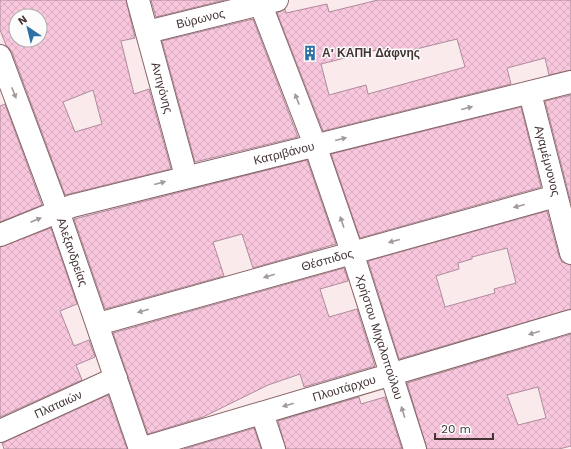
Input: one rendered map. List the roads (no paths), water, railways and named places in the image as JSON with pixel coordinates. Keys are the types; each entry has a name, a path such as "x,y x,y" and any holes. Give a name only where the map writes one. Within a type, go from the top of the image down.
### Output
{"street":[{"name":"Αντιγόνης","path":"138,0 186,176"},
{"name":"Βύρωνος","path":"147,32 266,1"},
{"name":"Χρήστου Μιχαλοπούλου","path":"266,1 352,252 415,449"},
{"name":"Αλεξανδρείας","path":"0,56 58,211 140,449"},
{"name":"Κατριβάνου","path":"0,235 58,211 186,176 571,82"},
{"name":"Αγαμέμνονος","path":"530,92 571,253"},
{"name":"Θέσπιδος","path":"98,324 556,196"},
{"name":"Πλουτάρχου","path":"140,449 571,322"},
{"name":"Πλαταιών","path":"0,431 116,378"},
{"path":"262,413 274,449"}],"place":[{"name":"Α' ΚΑΠΗ Δάφνης","path":"310,53"}]}
